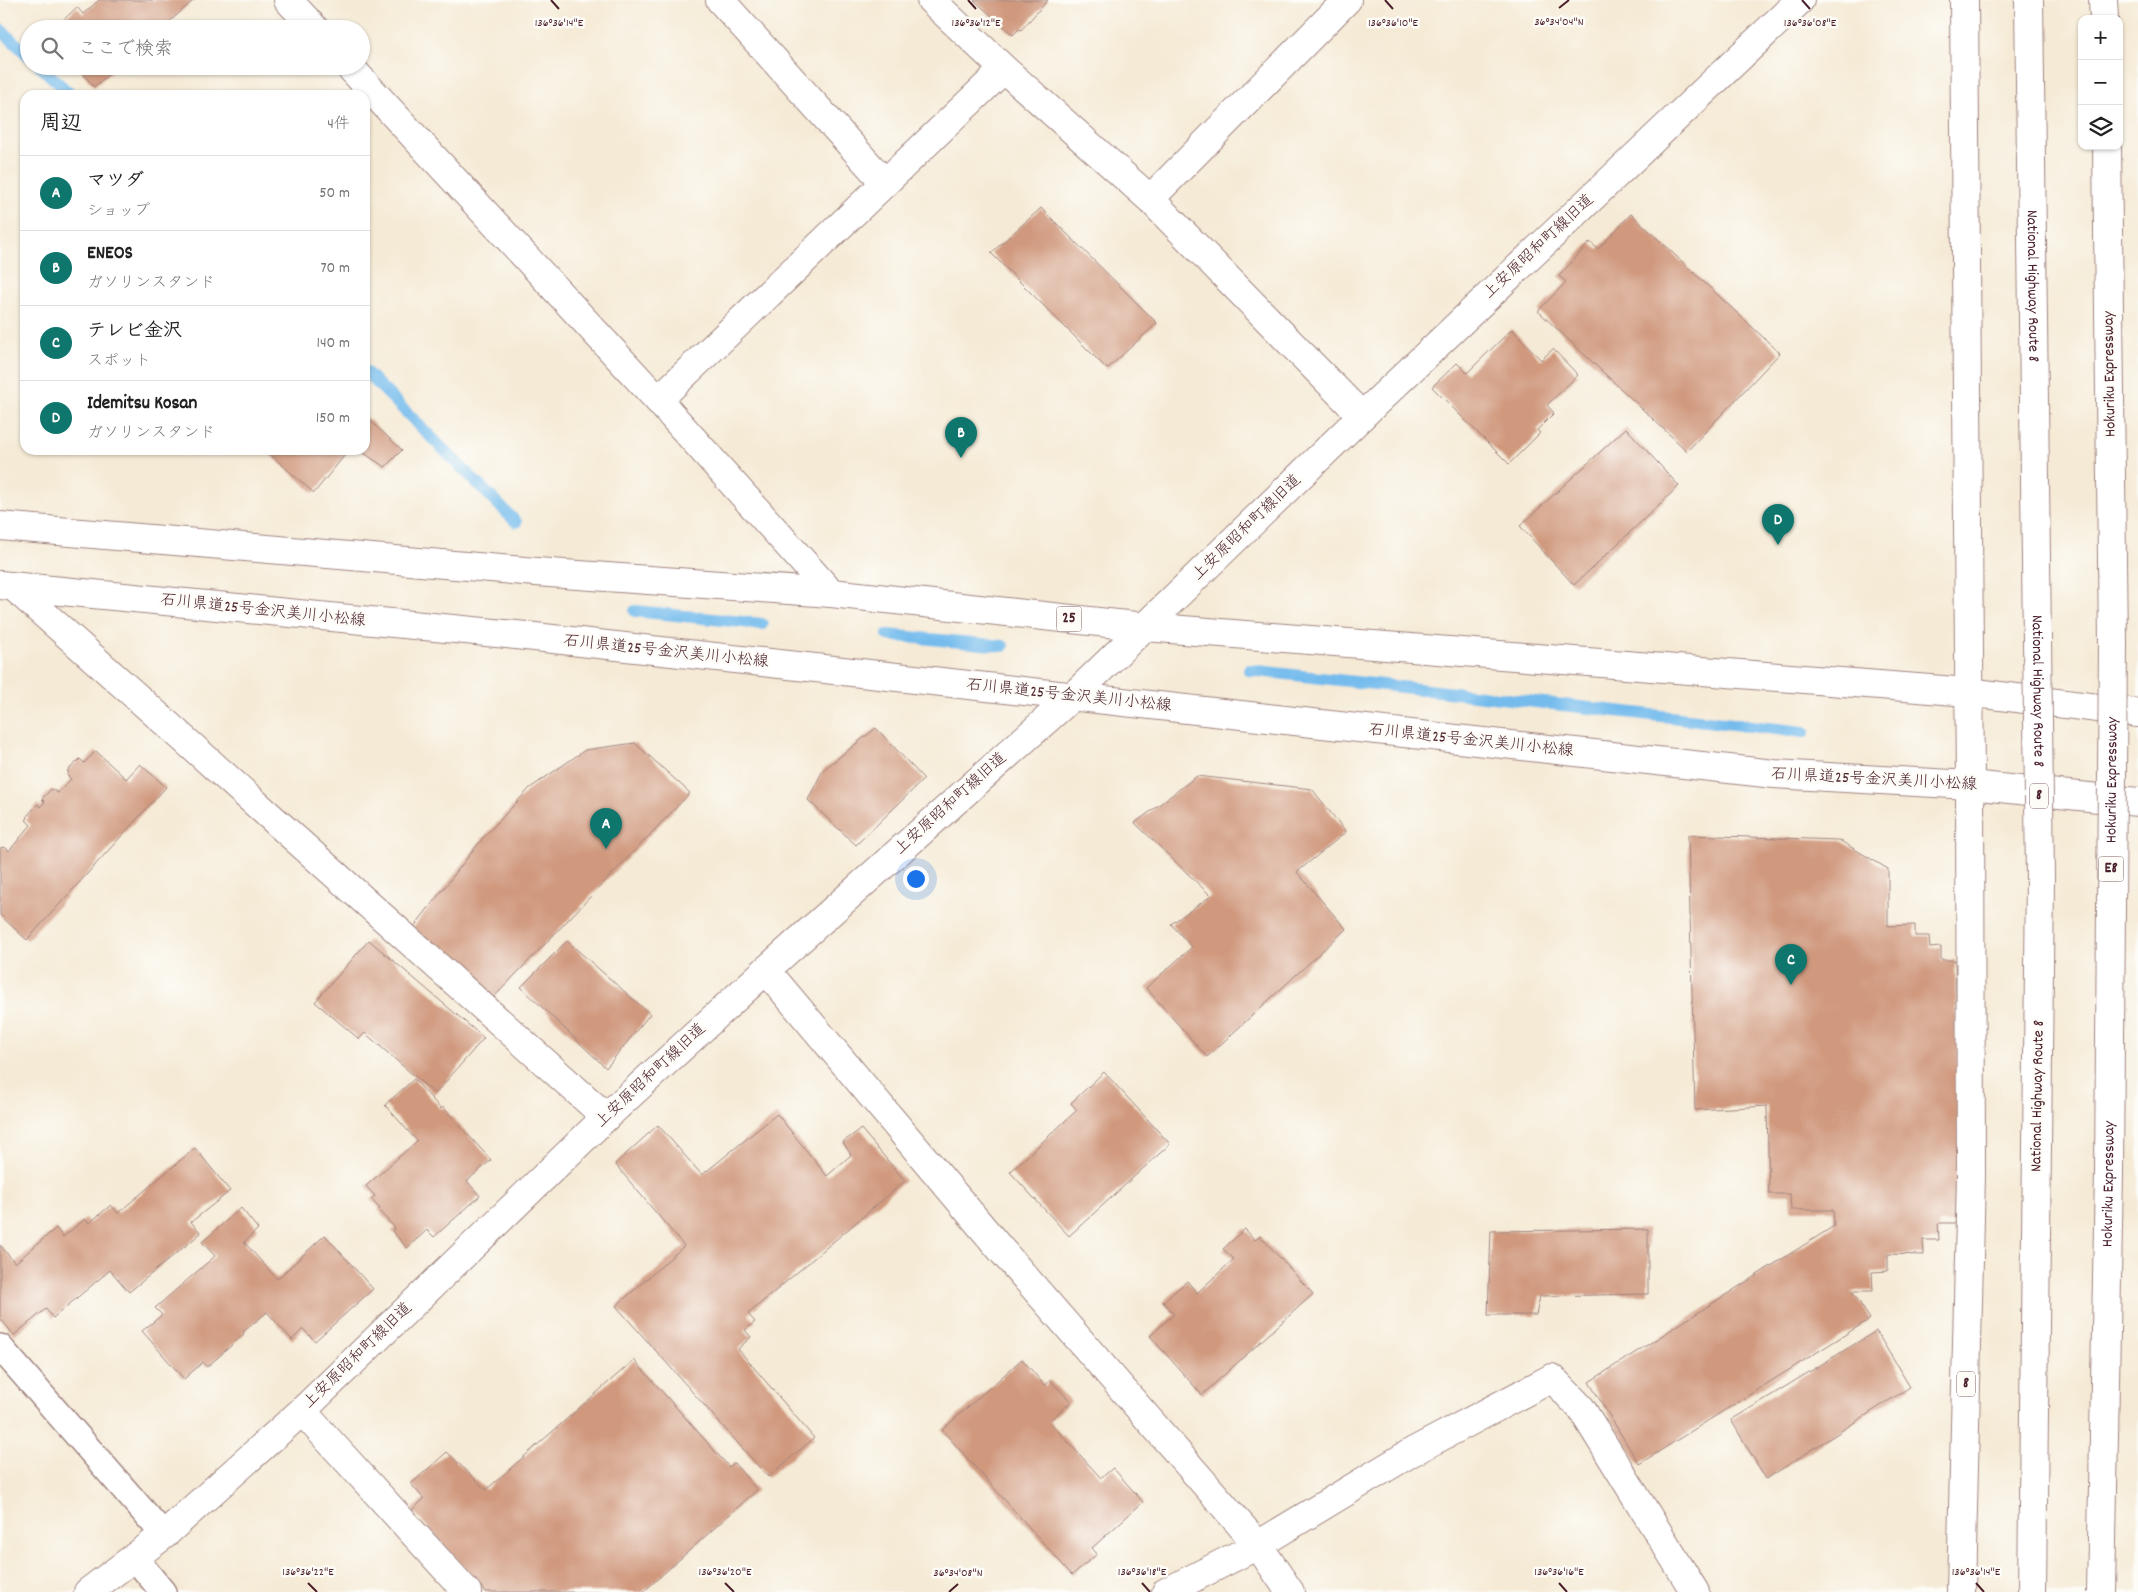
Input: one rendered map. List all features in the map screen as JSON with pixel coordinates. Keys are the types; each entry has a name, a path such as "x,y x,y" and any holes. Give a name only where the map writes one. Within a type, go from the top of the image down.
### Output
{"main road":[{"path":"288,0 307,20"},
{"path":"720,0 885,183"},
{"path":"931,0 1004,69 1150,199 1362,416"},
{"path":"1150,199 1347,0"},
{"name":"上安原昭和町線旧道","path":"88,1592 164,1535 302,1411 606,1117 766,970 1072,697 1362,416 1800,0"},
{"name":"8","path":"1961,1592 1971,1176 1964,0"},
{"name":"National Highway Route 8","path":"2029,0 2040,879 2032,1592"},
{"path":"2103,0 2104,15"},
{"path":"658,400 1004,69"},
{"path":"357,75 658,400 831,593"},
{"name":"Hokuriku Expressway","path":"2101,1592 2109,1164 2112,662 2107,150"},
{"name":"25","path":"0,526 536,572 831,593 1145,627 1968,692 2138,712"},
{"path":"7,586 606,1117"},
{"name":"石川県道25号金沢美川小松線","path":"7,586 526,636 1774,774 1970,785 2138,802"},
{"path":"766,970 997,1245 1258,1544 1290,1592"},
{"path":"1166,1592 1258,1544 1412,1452 1552,1378 1581,1408 1695,1592"},
{"path":"302,1411 467,1592"}],"lane":[{"path":"0,1347 164,1535"},
{"path":"134,1557 163,1592"}],"building":[{"path":"99,0 194,0 171,20 63,20 77,7 83,14"},
{"path":"974,0 1048,0 1021,30 1019,29 1013,35"},
{"path":"84,75 108,75 94,87"},
{"path":"1041,208 1157,323 1107,369 991,253"},
{"path":"1631,214 1780,353 1687,451 1538,311 1566,282 1559,276 1590,242 1598,249"},
{"path":"1512,329 1541,360 1553,349 1578,375 1547,405 1554,413 1537,430 1540,433 1509,464 1432,387 1457,363 1467,373"},
{"path":"370,421 402,450 385,467 367,455 370,455"},
{"path":"1626,428 1679,486 1574,585 1520,526"},
{"path":"271,455 345,455 314,493"},
{"path":"876,728 924,779 856,845 808,800 823,770"},
{"path":"635,743 690,793 493,998 413,928 482,839 530,788 585,750"},
{"path":"96,751 126,779 140,764 166,787 27,940 0,915 0,848 5,847 9,851 31,825 26,820 27,816 38,804 40,807 45,802 42,799 51,789 58,793 71,779 67,775 69,772 67,771 80,759 84,763"},
{"path":"1197,776 1312,789 1346,832 1297,872 1346,929 1207,1057 1146,988 1192,947 1171,924 1211,896 1135,823"},
{"path":"1688,835 1839,840 1888,869 1888,926 1915,925 1915,936 1929,936 1930,948 1941,947 1941,960 1955,960 1962,1223 1938,1223 1939,1240 1923,1240 1924,1255 1888,1254 1888,1271 1872,1272 1873,1291 1852,1291 1870,1319 1639,1464 1589,1382 1834,1226 1833,1210 1791,1210 1790,1194 1769,1194 1767,1106 1695,1110"},
{"path":"369,940 484,1038 435,1094 365,1033 359,1039 315,1002"},
{"path":"567,941 650,1014 606,1068 521,987"},
{"path":"1104,1072 1170,1144 1069,1236 1010,1172 1077,1110 1071,1103"},
{"path":"414,1079 441,1109 443,1107 491,1160 467,1181 480,1196 434,1237 427,1230 407,1248 392,1231 395,1228 378,1210 380,1209 371,1199 375,1196 366,1186 417,1141 385,1105"},
{"path":"777,1114 827,1176 851,1155 843,1142 861,1129 905,1181 748,1314 755,1322 745,1330 751,1337 738,1349 814,1438 768,1477 616,1306 684,1246 615,1164 658,1125 702,1175"},
{"path":"195,1148 230,1191 191,1222 201,1233 129,1292 110,1270 53,1318 46,1309 14,1335 0,1318 0,1245 15,1263 56,1228 63,1237 85,1219 89,1223 111,1205 118,1213"},
{"path":"241,1208 258,1229 244,1242 277,1279 325,1235 373,1289 315,1341 303,1329 292,1340 267,1312 207,1367 203,1362 184,1379 142,1331 162,1315 155,1308 215,1256 202,1242"},
{"path":"1245,1229 1255,1240 1260,1236 1313,1294 1202,1395 1150,1336 1174,1314 1163,1302 1187,1281 1197,1293 1234,1259 1223,1249"},
{"path":"1648,1229 1648,1294 1540,1296 1536,1315 1488,1315 1491,1231"},
{"path":"1876,1331 1910,1387 1766,1479 1731,1420"},
{"path":"1022,1359 1045,1386 1050,1380 1071,1402 1049,1421 1101,1478 1113,1468 1143,1502 1092,1548 1097,1554 1072,1575 942,1430"},
{"path":"634,1360 729,1467 734,1463 757,1490 643,1592 486,1592 412,1510 424,1499 411,1484 447,1452 486,1490"}],"waterway":[{"path":"0,29 20,48"},
{"path":"50,75 66,90"},
{"path":"370,376 516,522"},
{"path":"635,611 762,624"},
{"path":"888,635 1003,646"},
{"path":"1249,670 1804,732"}],"place":[{"name":"ENEOS","path":"961,458"},
{"name":"Idemitsu Kosan","path":"1778,545"},
{"name":"マツダ","path":"606,849"},
{"name":"テレビ金沢","path":"1791,985"}]}
